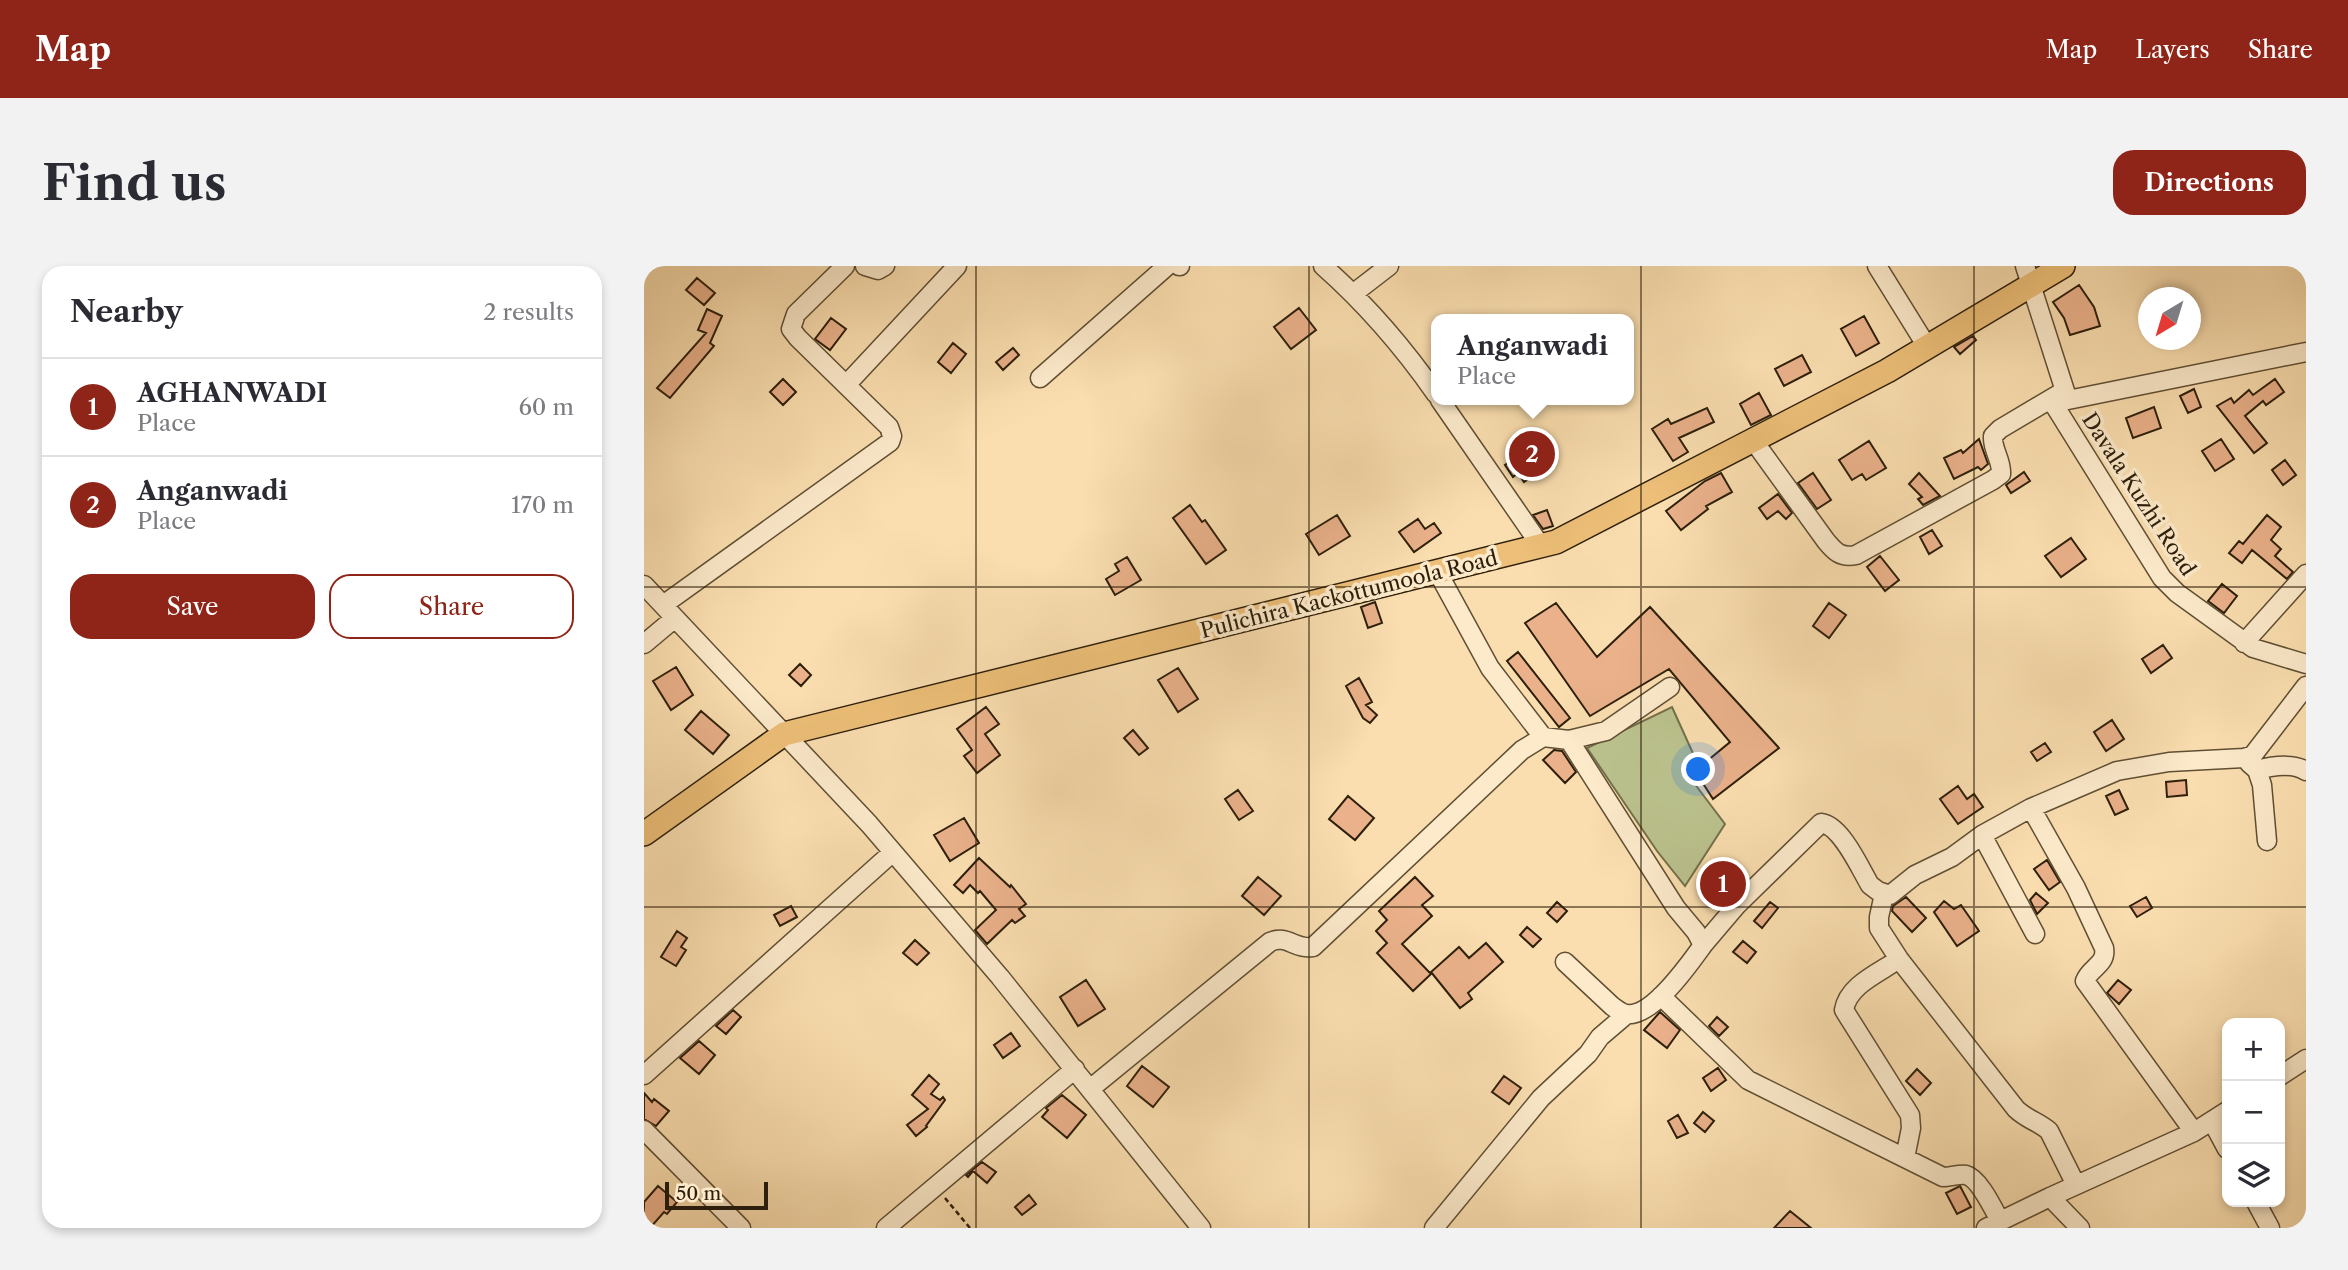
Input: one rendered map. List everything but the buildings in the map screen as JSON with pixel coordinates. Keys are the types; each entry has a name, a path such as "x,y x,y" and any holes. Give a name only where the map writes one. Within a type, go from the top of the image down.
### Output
{"main road":[{"name":"Pulichira Kackottumoola Road","path":"644,834 785,734 1556,542 1887,371 2028,275 2063,266"}],"street":[{"path":"644,643 669,612 890,442 892,436 889,427 792,329 796,314 845,266"},
{"path":"865,266 877,270 885,266"},
{"path":"846,385 957,266"},
{"path":"1040,378 1167,266"},
{"path":"1324,266 1354,293 1431,387"},
{"path":"1354,293 1389,266"},
{"path":"1877,266 1926,345"},
{"name":"Davala Kuzhi Road","path":"2028,275 2059,397 2162,578 2190,604 2244,643 2263,652 2306,664"},
{"path":"1753,440 1826,541 1835,552 1845,557 1856,555 1993,480 2001,474 2002,464 1992,443 1993,436 2000,429 2059,397 2306,352"},
{"path":"1443,405 1541,546"},
{"path":"1437,570 1490,668 1543,737"},
{"path":"2244,643 2306,574"},
{"path":"644,585 893,852 1075,1069 1201,1228"},
{"path":"2267,841 2262,785 2250,764 2253,755 2306,686"},
{"path":"1090,1089 1270,942 1284,939 1302,949 1313,947 1522,750 1543,737 1569,740 1606,731 1670,687"},
{"path":"1569,740 1676,908 1703,945"},
{"path":"1434,1228 1541,1098 1588,1054 1600,1037 1627,1014 1647,1008 1661,996 1737,905 1821,823 1837,830 1870,885 1890,895 1915,875 1952,857 1982,835 2031,808 2117,771 2169,762 2287,766 2306,771"},
{"path":"2031,808 2076,888 2104,948 2105,957 2102,963 2088,974 2085,981 2194,1132"},
{"path":"1982,835 2035,934"},
{"path":"644,1075 893,852"},
{"path":"1884,894 1878,917 1879,928 1899,959 2016,1109 2049,1131 2076,1185"},
{"path":"1899,959 1853,990 1846,999 1844,1010 1910,1115 1911,1128 1905,1158"},
{"path":"1565,962 1612,1006 1627,1014"},
{"path":"1661,996 1748,1080 1943,1177 1965,1175 1972,1178 1979,1185 1993,1225 2194,1132 2220,1116 2226,1144"},
{"path":"2285,1073 2306,1059"},
{"path":"886,1228 1075,1069"},
{"path":"644,1130 741,1228"},
{"path":"2050,1197 2080,1228"},
{"path":"2259,1207 2270,1228"}],"path":[{"path":"936,1186 970,1228"}],"green space":[{"path":"1672,707 1696,760 1688,775 1725,824 1685,886 1657,851 1587,748"}],"place":[{"name":"Anganwadi","path":"1532,454"},
{"name":"AGHANWADI","path":"1723,884"}]}
